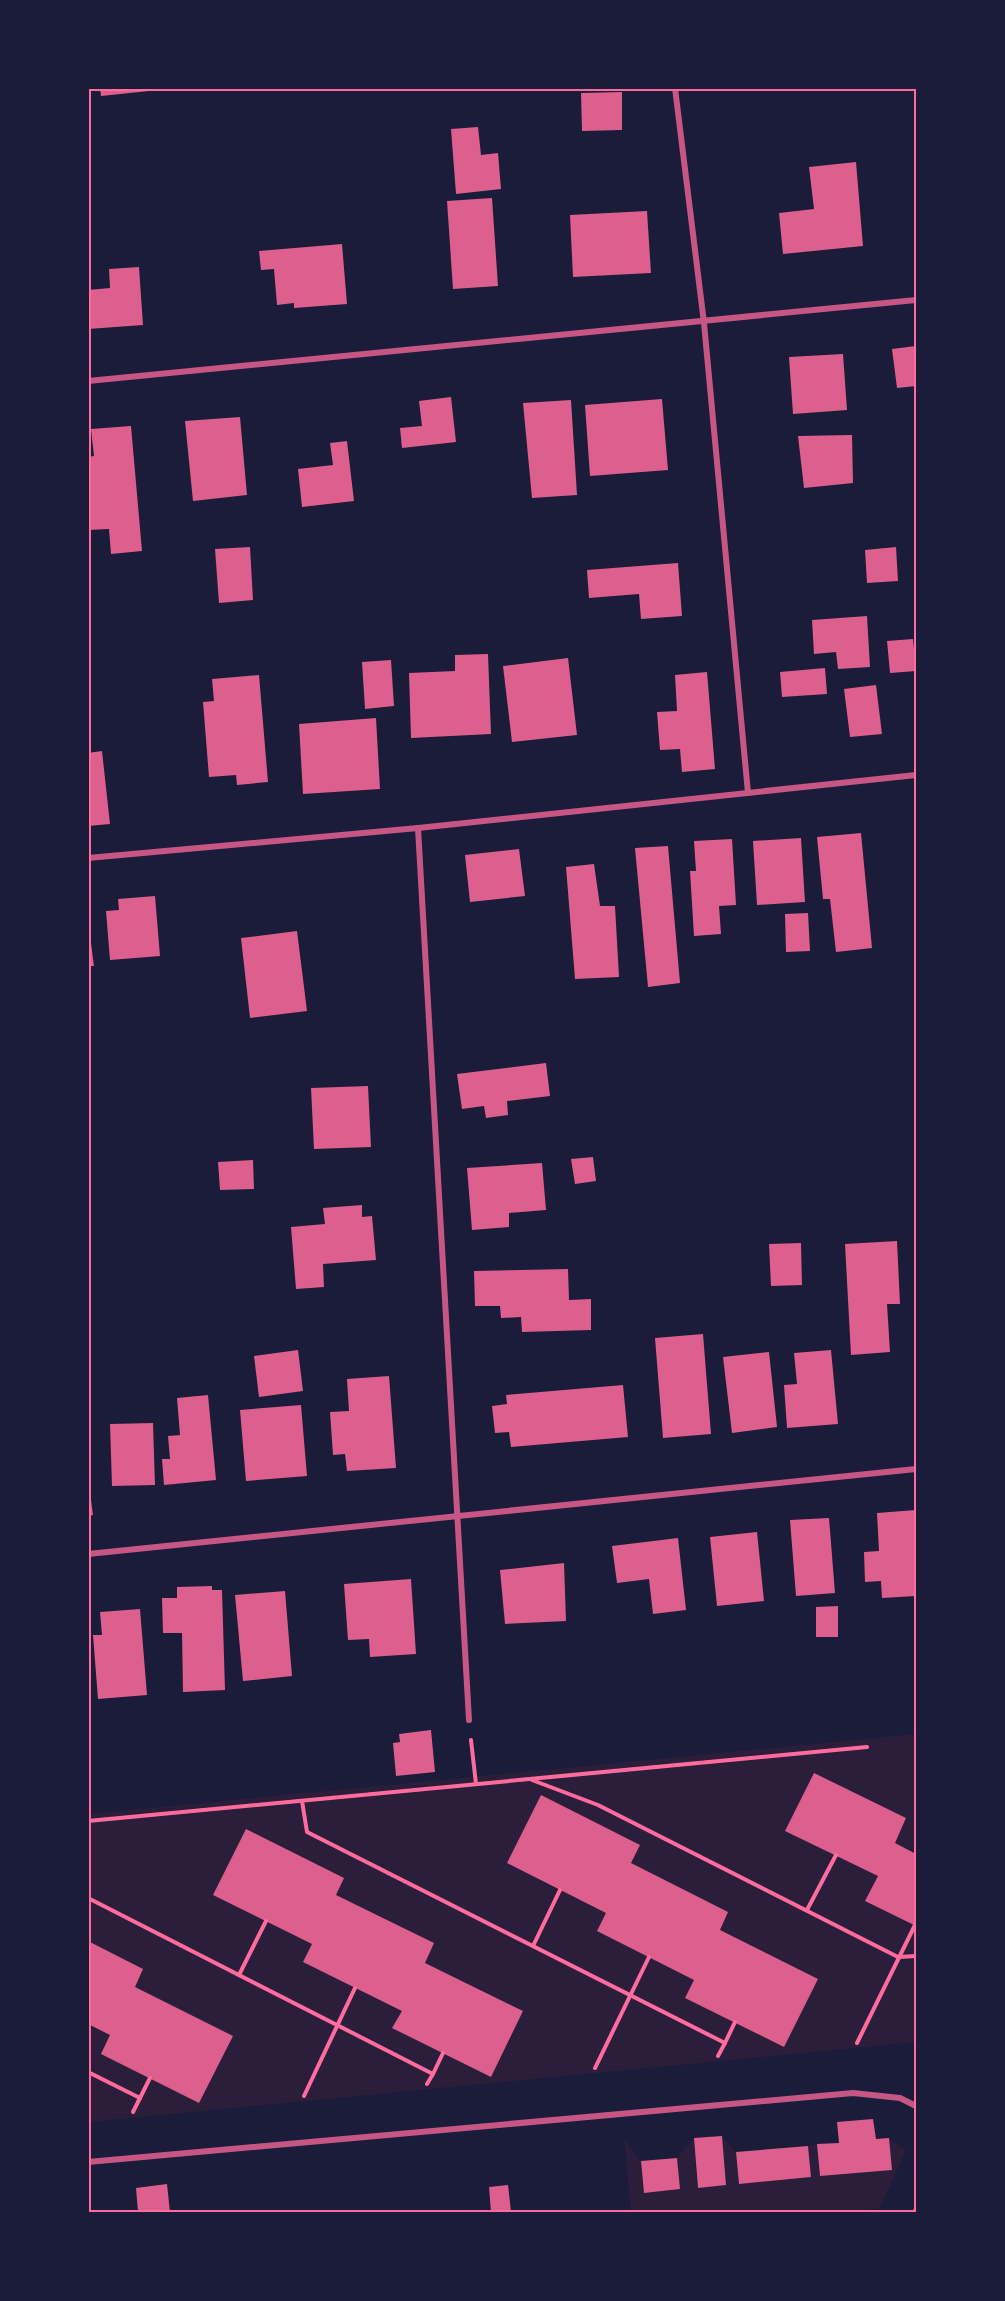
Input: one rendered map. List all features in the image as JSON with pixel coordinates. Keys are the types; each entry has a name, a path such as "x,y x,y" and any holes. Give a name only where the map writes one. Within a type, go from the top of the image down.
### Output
{"street":[{"path":"675,88 704,323 748,793"},
{"path":"88,381 704,323 916,300"},
{"path":"88,858 418,828 916,775"},
{"path":"418,828 469,1720"},
{"path":"88,1554 916,1469"},
{"path":"88,2162 853,2093 900,2098 916,2106"}],"path":[{"path":"469,1720 476,1784"},
{"path":"88,1821 867,1747"},
{"path":"529,1779 598,1805 898,1957 916,1956"},
{"path":"302,1801 308,1832 725,2043"},
{"path":"807,1910 836,1855"},
{"path":"533,1946 560,1890"},
{"path":"88,1898 433,2073"},
{"path":"239,1975 266,1921"},
{"path":"857,2043 915,1925"},
{"path":"595,2068 649,1957"},
{"path":"304,2096 355,1988"},
{"path":"718,2056 735,2022"},
{"path":"427,2084 443,2054"},
{"path":"88,2072 140,2098"},
{"path":"133,2112 150,2078"}],"shaded area":[{"path":"916,1734 916,2042 89,2122 89,1814"},
{"path":"722,2136 736,2152 739,2184 811,2177 808,2146 817,2144 820,2176 892,2170 889,2138 906,2151 879,2209 837,2212 631,2212 624,2139 641,2161 645,2193 679,2189 677,2158 694,2138 697,2187 726,2185"}],"building":[{"path":"100,88 158,88 159,90 101,96"},
{"path":"622,92 622,130 582,131 581,93"},
{"path":"478,127 481,155 498,153 501,189 456,194 451,129"},
{"path":"856,162 863,246 783,254 779,213 814,209 809,167"},
{"path":"492,198 498,286 453,289 447,201"},
{"path":"647,211 651,273 573,277 570,215"},
{"path":"342,244 347,304 294,308 294,303 277,305 274,269 261,270 259,251"},
{"path":"139,267 143,325 88,329 88,290 110,288 109,269"},
{"path":"916,346 916,386 897,388 892,349"},
{"path":"843,354 847,410 793,414 789,357"},
{"path":"451,397 456,442 402,448 400,428 422,426 419,401"},
{"path":"662,399 668,470 590,476 585,405"},
{"path":"571,400 577,495 532,498 523,403"},
{"path":"240,417 247,495 193,501 185,421"},
{"path":"131,426 142,551 111,554 109,529 88,530 88,457 94,456 91,429"},
{"path":"852,435 853,483 804,488 798,436"},
{"path":"347,441 354,501 302,507 298,469 333,465 330,443"},
{"path":"250,547 253,600 219,603 215,549"},
{"path":"896,547 898,581 867,583 865,550"},
{"path":"678,563 682,616 641,619 639,594 589,598 587,570"},
{"path":"867,616 870,667 838,669 836,652 814,654 812,620"},
{"path":"913,639 916,671 890,673 887,641"},
{"path":"488,654 491,734 411,738 409,673 455,671 455,655"},
{"path":"568,658 577,735 512,742 503,666"},
{"path":"391,660 394,706 365,709 362,662"},
{"path":"825,668 827,694 782,697 780,672"},
{"path":"707,672 715,769 682,772 680,749 660,750 657,712 677,711 675,675"},
{"path":"259,675 268,782 237,785 236,775 209,777 203,702 214,701 212,679"},
{"path":"876,685 882,734 850,737 844,689"},
{"path":"376,718 380,789 303,794 299,724"},
{"path":"102,751 110,824 88,826 88,753"},
{"path":"861,833 872,948 836,952 830,899 823,899 817,837"},
{"path":"801,838 805,902 757,905 753,841"},
{"path":"732,839 736,905 719,906 721,934 694,936 690,871 696,871 694,841"},
{"path":"668,846 680,983 648,987 635,848"},
{"path":"519,849 525,896 470,902 465,855"},
{"path":"594,864 600,906 615,906 619,977 575,979 566,867"},
{"path":"155,896 160,956 110,960 106,911 119,910 118,899"},
{"path":"808,913 810,951 786,952 785,914"},
{"path":"88,920 94,966 88,966"},
{"path":"297,931 307,1011 250,1018 241,938"},
{"path":"546,1063 550,1096 507,1101 508,1115 486,1118 484,1106 462,1109 457,1074"},
{"path":"368,1086 371,1147 314,1149 311,1088"},
{"path":"593,1157 596,1181 575,1184 571,1159"},
{"path":"253,1160 254,1189 220,1190 218,1162"},
{"path":"542,1163 546,1210 509,1213 509,1227 472,1230 467,1168"},
{"path":"362,1205 362,1217 372,1216 376,1260 323,1264 324,1287 296,1289 291,1227 325,1224 323,1208"},
{"path":"897,1241 900,1304 887,1304 890,1352 851,1355 845,1244"},
{"path":"801,1243 802,1285 771,1286 769,1244"},
{"path":"568,1269 569,1300 591,1299 591,1330 522,1332 521,1317 501,1318 500,1306 475,1306 474,1271"},
{"path":"703,1334 711,1434 663,1438 655,1338"},
{"path":"298,1350 303,1391 259,1397 254,1356"},
{"path":"831,1350 838,1424 787,1428 784,1385 797,1384 794,1353"},
{"path":"769,1352 777,1427 732,1433 723,1357"},
{"path":"389,1376 396,1468 347,1471 345,1454 333,1455 330,1412 349,1411 347,1379"},
{"path":"623,1385 628,1437 511,1447 509,1432 495,1433 492,1406 507,1404 506,1395"},
{"path":"208,1395 216,1480 164,1485 162,1459 170,1459 168,1436 180,1435 177,1398"},
{"path":"301,1405 307,1476 246,1481 240,1410"},
{"path":"153,1423 155,1485 112,1486 110,1424"},
{"path":"88,1477 93,1515 88,1516"},
{"path":"916,1510 916,1596 882,1598 881,1581 865,1582 864,1552 879,1551 877,1513"},
{"path":"829,1518 835,1593 796,1596 790,1520"},
{"path":"757,1532 764,1601 717,1606 710,1537"},
{"path":"678,1538 686,1610 653,1614 649,1579 617,1583 612,1546"},
{"path":"564,1563 566,1621 505,1624 500,1570"},
{"path":"411,1579 416,1654 370,1657 369,1639 348,1640 344,1584"},
{"path":"212,1586 212,1590 222,1590 225,1690 183,1692 182,1633 163,1633 162,1598 177,1598 177,1587"},
{"path":"285,1591 292,1676 243,1681 235,1595"},
{"path":"838,1606 838,1637 816,1637 816,1607"},
{"path":"140,1609 147,1695 98,1699 93,1635 102,1635 100,1612"},
{"path":"431,1730 435,1772 396,1776 393,1743 400,1742 399,1734"},
{"path":"814,1773 906,1818 895,1843 916,1854 916,1926 865,1901 878,1876 785,1831"},
{"path":"541,1795 640,1845 631,1863 728,1912 720,1930 818,1979 784,2047 685,1998 694,1980 597,1931 606,1913 507,1863"},
{"path":"246,1829 344,1878 336,1895 434,1943 425,1963 523,2011 491,2077 392,2028 402,2011 303,1962 312,1944 213,1895"},
{"path":"88,1941 143,1969 135,1987 233,2036 199,2103 101,2054 110,2035 88,2024"},
{"path":"873,2119 876,2139 889,2138 892,2170 820,2176 817,2144 839,2143 837,2122"},
{"path":"722,2136 726,2185 698,2188 694,2138"},
{"path":"808,2146 811,2177 739,2184 736,2152"},
{"path":"677,2158 680,2189 644,2193 641,2161"},
{"path":"167,2184 170,2212 138,2212 136,2188"},
{"path":"508,2185 511,2212 491,2212 489,2187"}]}
